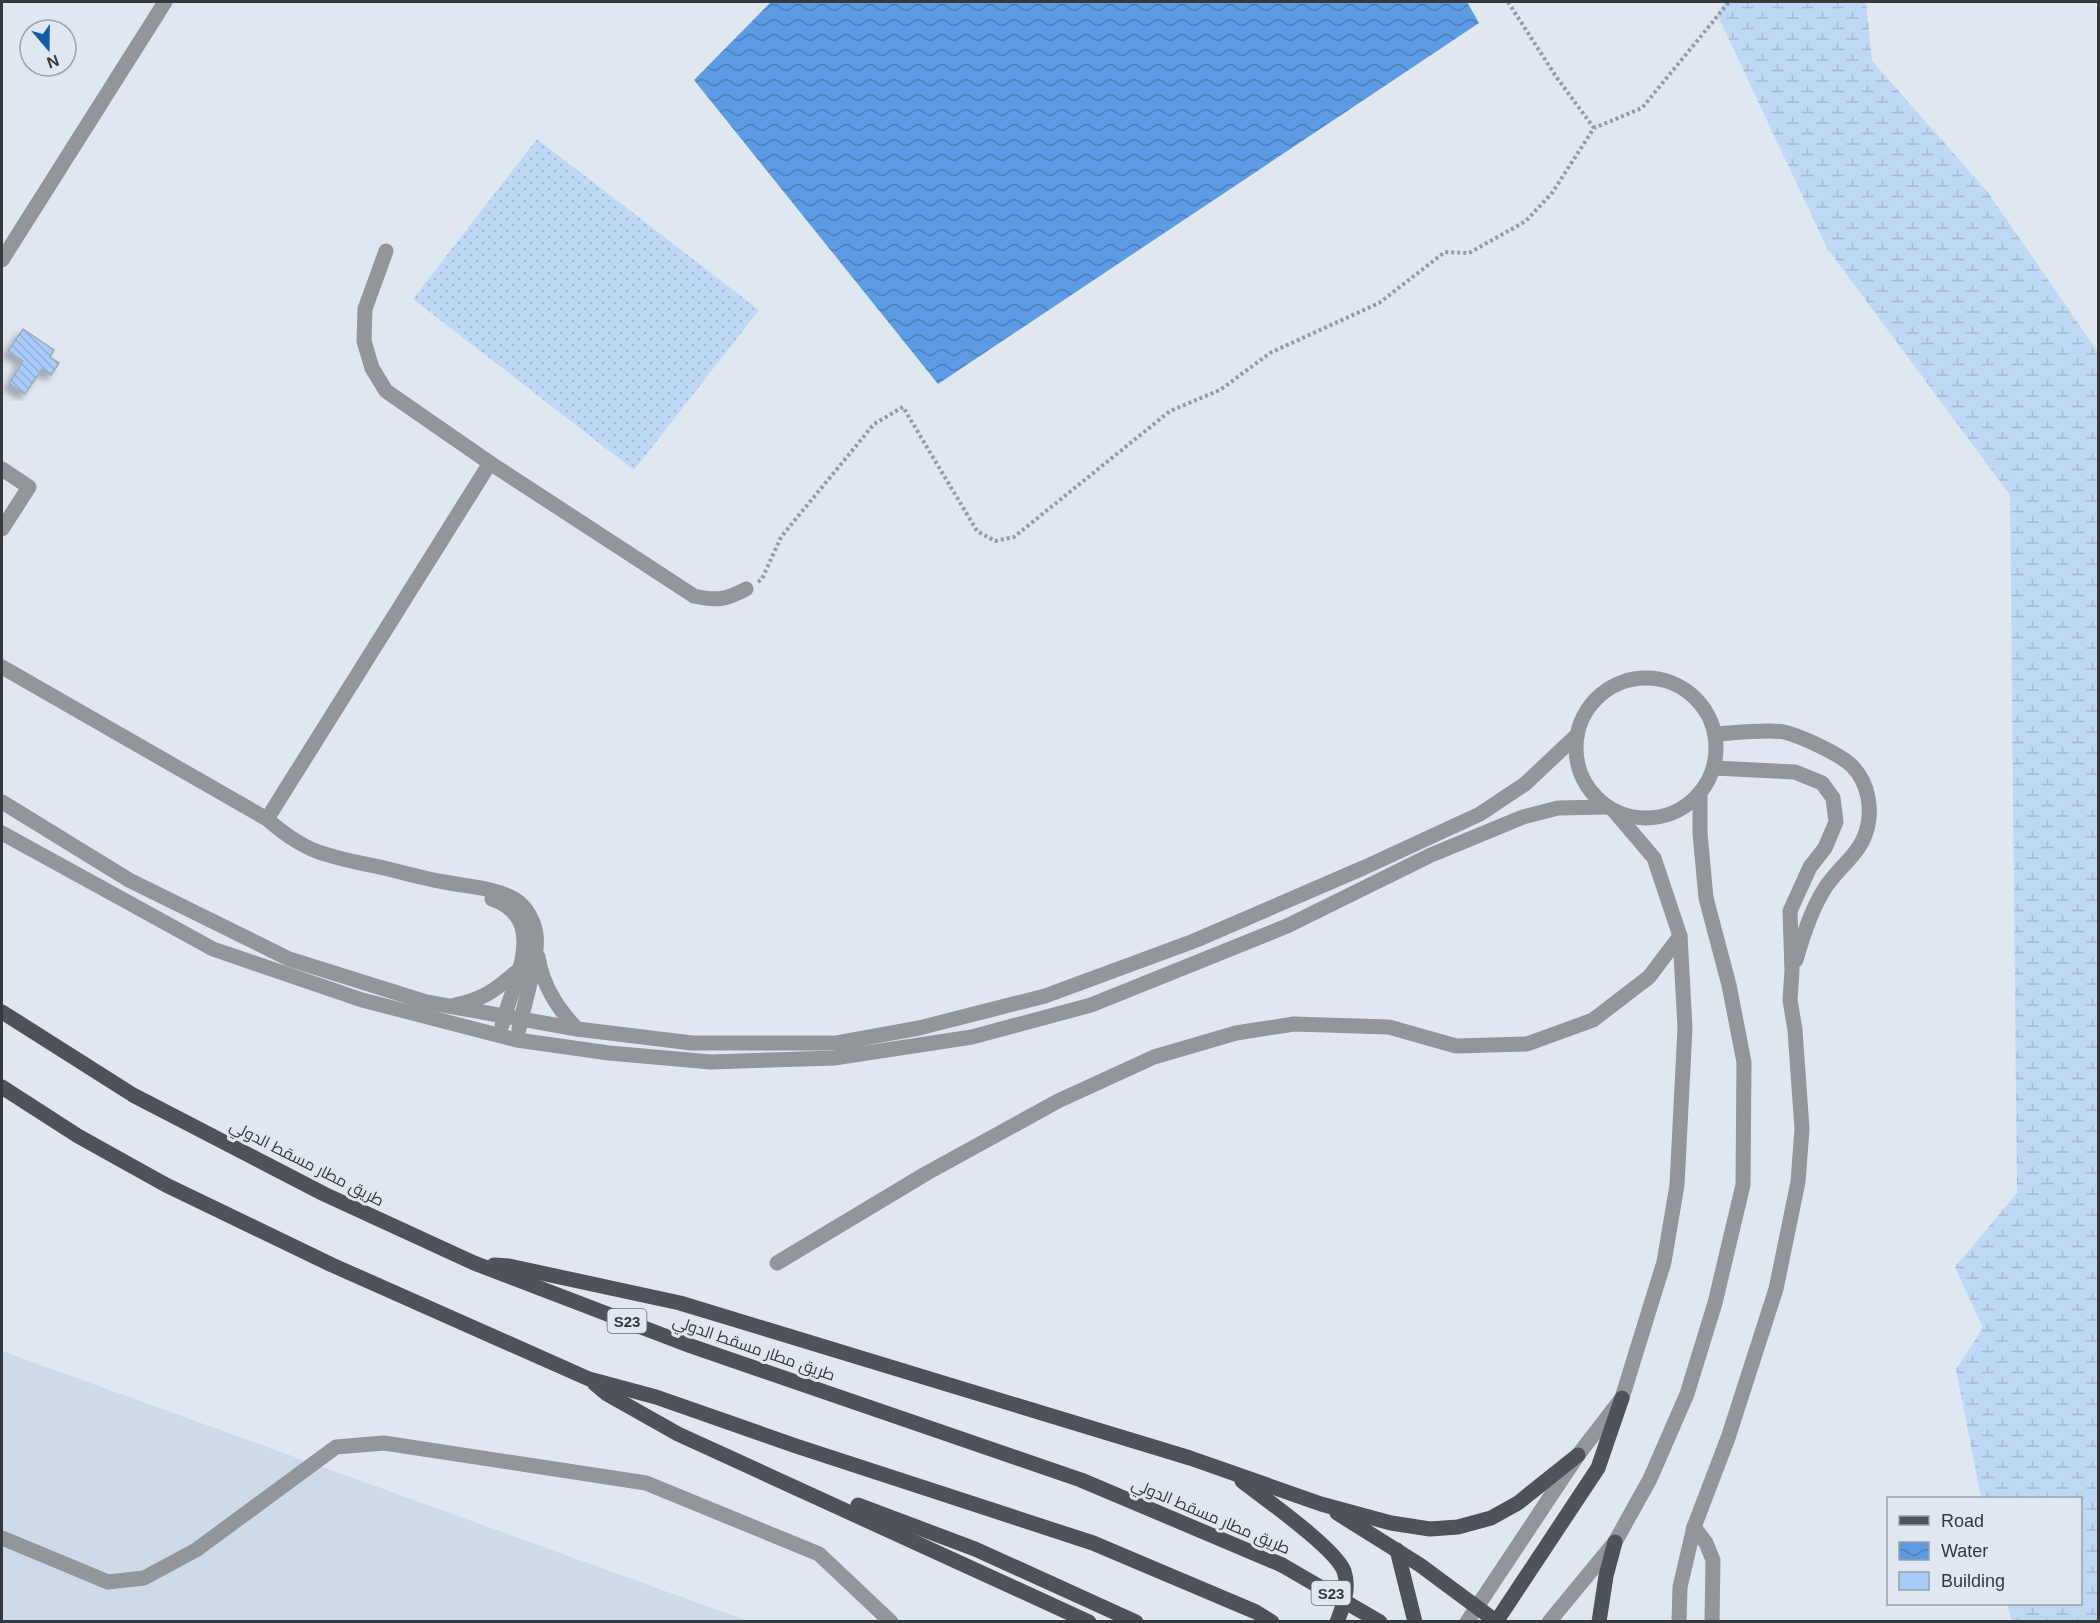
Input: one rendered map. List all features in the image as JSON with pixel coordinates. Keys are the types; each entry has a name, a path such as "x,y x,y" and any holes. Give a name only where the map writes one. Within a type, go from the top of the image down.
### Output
{"main road":[{"name":"طريق مطار مسقط الدولي","path":"2,1012 134,1095 324,1194 474,1263 691,1346 1081,1480 1281,1565 1380,1622"},
{"path":"2,1087 78,1136 166,1185 332,1265 589,1379 656,1397 796,1446 1093,1543 1256,1612 1272,1622"},
{"path":"474,1263 509,1266 680,1303 1190,1458 1321,1504 1391,1523 1430,1529 1458,1527 1491,1518 1518,1503 1578,1455"},
{"path":"589,1379 607,1394 678,1434 1089,1622"},
{"path":"1321,1504 1397,1550 1497,1621 1598,1468 1622,1398"},
{"path":"1233,1473 1312,1536 1337,1560 1344,1571 1347,1583 1343,1607 1337,1622"},
{"path":"815,1495 845,1500 975,1549 1136,1622"},
{"path":"1599,1622 1606,1576 1615,1542"},
{"path":"1397,1550 1415,1622"}],"street":[{"path":"2,260 165,2"},
{"path":"386,251 365,309 364,341 372,368 386,391 490,463 694,596 710,600 729,598 746,589"},
{"path":"267,819 490,463"},
{"path":"2,469 29,487 2,529"},
{"path":"2,667 267,819 284,834 303,845 324,854 449,883 501,892 518,901 530,916 536,934 540,970 548,992 561,1012 577,1029"},
{"path":"2,833 213,949 362,1000 516,1040 609,1053 711,1062 834,1058 972,1037 1091,1005 1287,926 1431,855 1523,817 1558,808 1611,809 1637,818 1661,817 1683,808 1700,793 1714,768 1717,751 1710,717 1700,702 1688,691 1655,678 1637,678 1620,683 1605,691 1592,703 1577,735 1577,762 1588,788 1611,809 1654,858 1680,936 1685,1028 1677,1185 1664,1262 1622,1398 1578,1455 1467,1622"},
{"path":"1715,734 1784,732 1817,744 1853,767 1866,787 1869,807 1866,832 1854,854 1826,887 1806,928 1792,971"},
{"path":"2,802 129,880 289,959 426,1002 577,1029 692,1043 837,1043 920,1028 1046,996 1194,941 1363,868 1480,814 1525,784 1577,735"},
{"path":"1679,1622 1680,1587 1694,1527 1728,1438 1776,1289 1798,1182 1802,1129 1795,1030 1790,1000 1792,971 1790,911 1810,867 1824,848 1836,822 1833,798 1822,783 1795,772 1714,768"},
{"path":"1549,1622 1615,1542 1650,1479 1687,1394 1715,1303 1743,1185 1744,1062 1729,985 1706,898 1700,833 1700,793"},
{"path":"449,883 507,907 517,916 523,928 525,941 519,970 499,1036"},
{"path":"777,1263 927,1173 1058,1101 1155,1057 1236,1033 1294,1024 1389,1027 1456,1046 1527,1044 1593,1020 1649,977 1680,936"},
{"path":"516,1040 536,946"},
{"path":"447,1007 482,997 498,988 519,970"},
{"path":"2,1538 108,1582 144,1578 196,1550 336,1447 384,1443 646,1483 819,1554 891,1622"},
{"path":"1694,1527 1706,1543 1713,1560 1712,1622"}],"path":[{"path":"1508,2 1557,78 1593,128"},
{"path":"746,589 762,579 782,537 874,424 903,407 977,531 995,541 1014,537 1170,411 1220,390 1270,352 1379,303 1445,252 1469,254 1526,221 1552,193 1593,128 1642,108 1729,2"}],"shaded area":[{"path":"2,1351 748,1621 2,1621"}],"green space":[{"path":"1725,2 1866,2 1872,61 1986,190 2098,352 2098,1621 2012,1621 2007,1605 2082,1605 2082,1497 1981,1497 1956,1369 1983,1328 1955,1267 2017,1193 2010,495 1827,248 1717,14"},
{"path":"537,139 759,310 634,470 413,299"}],"water":[{"path":"771,2 1467,2 1479,23 938,384 694,80"}],"building":[{"path":"23,329 54,350 50,357 59,363 51,375 42,369 25,394 9,384 23,361 8,351"}]}
